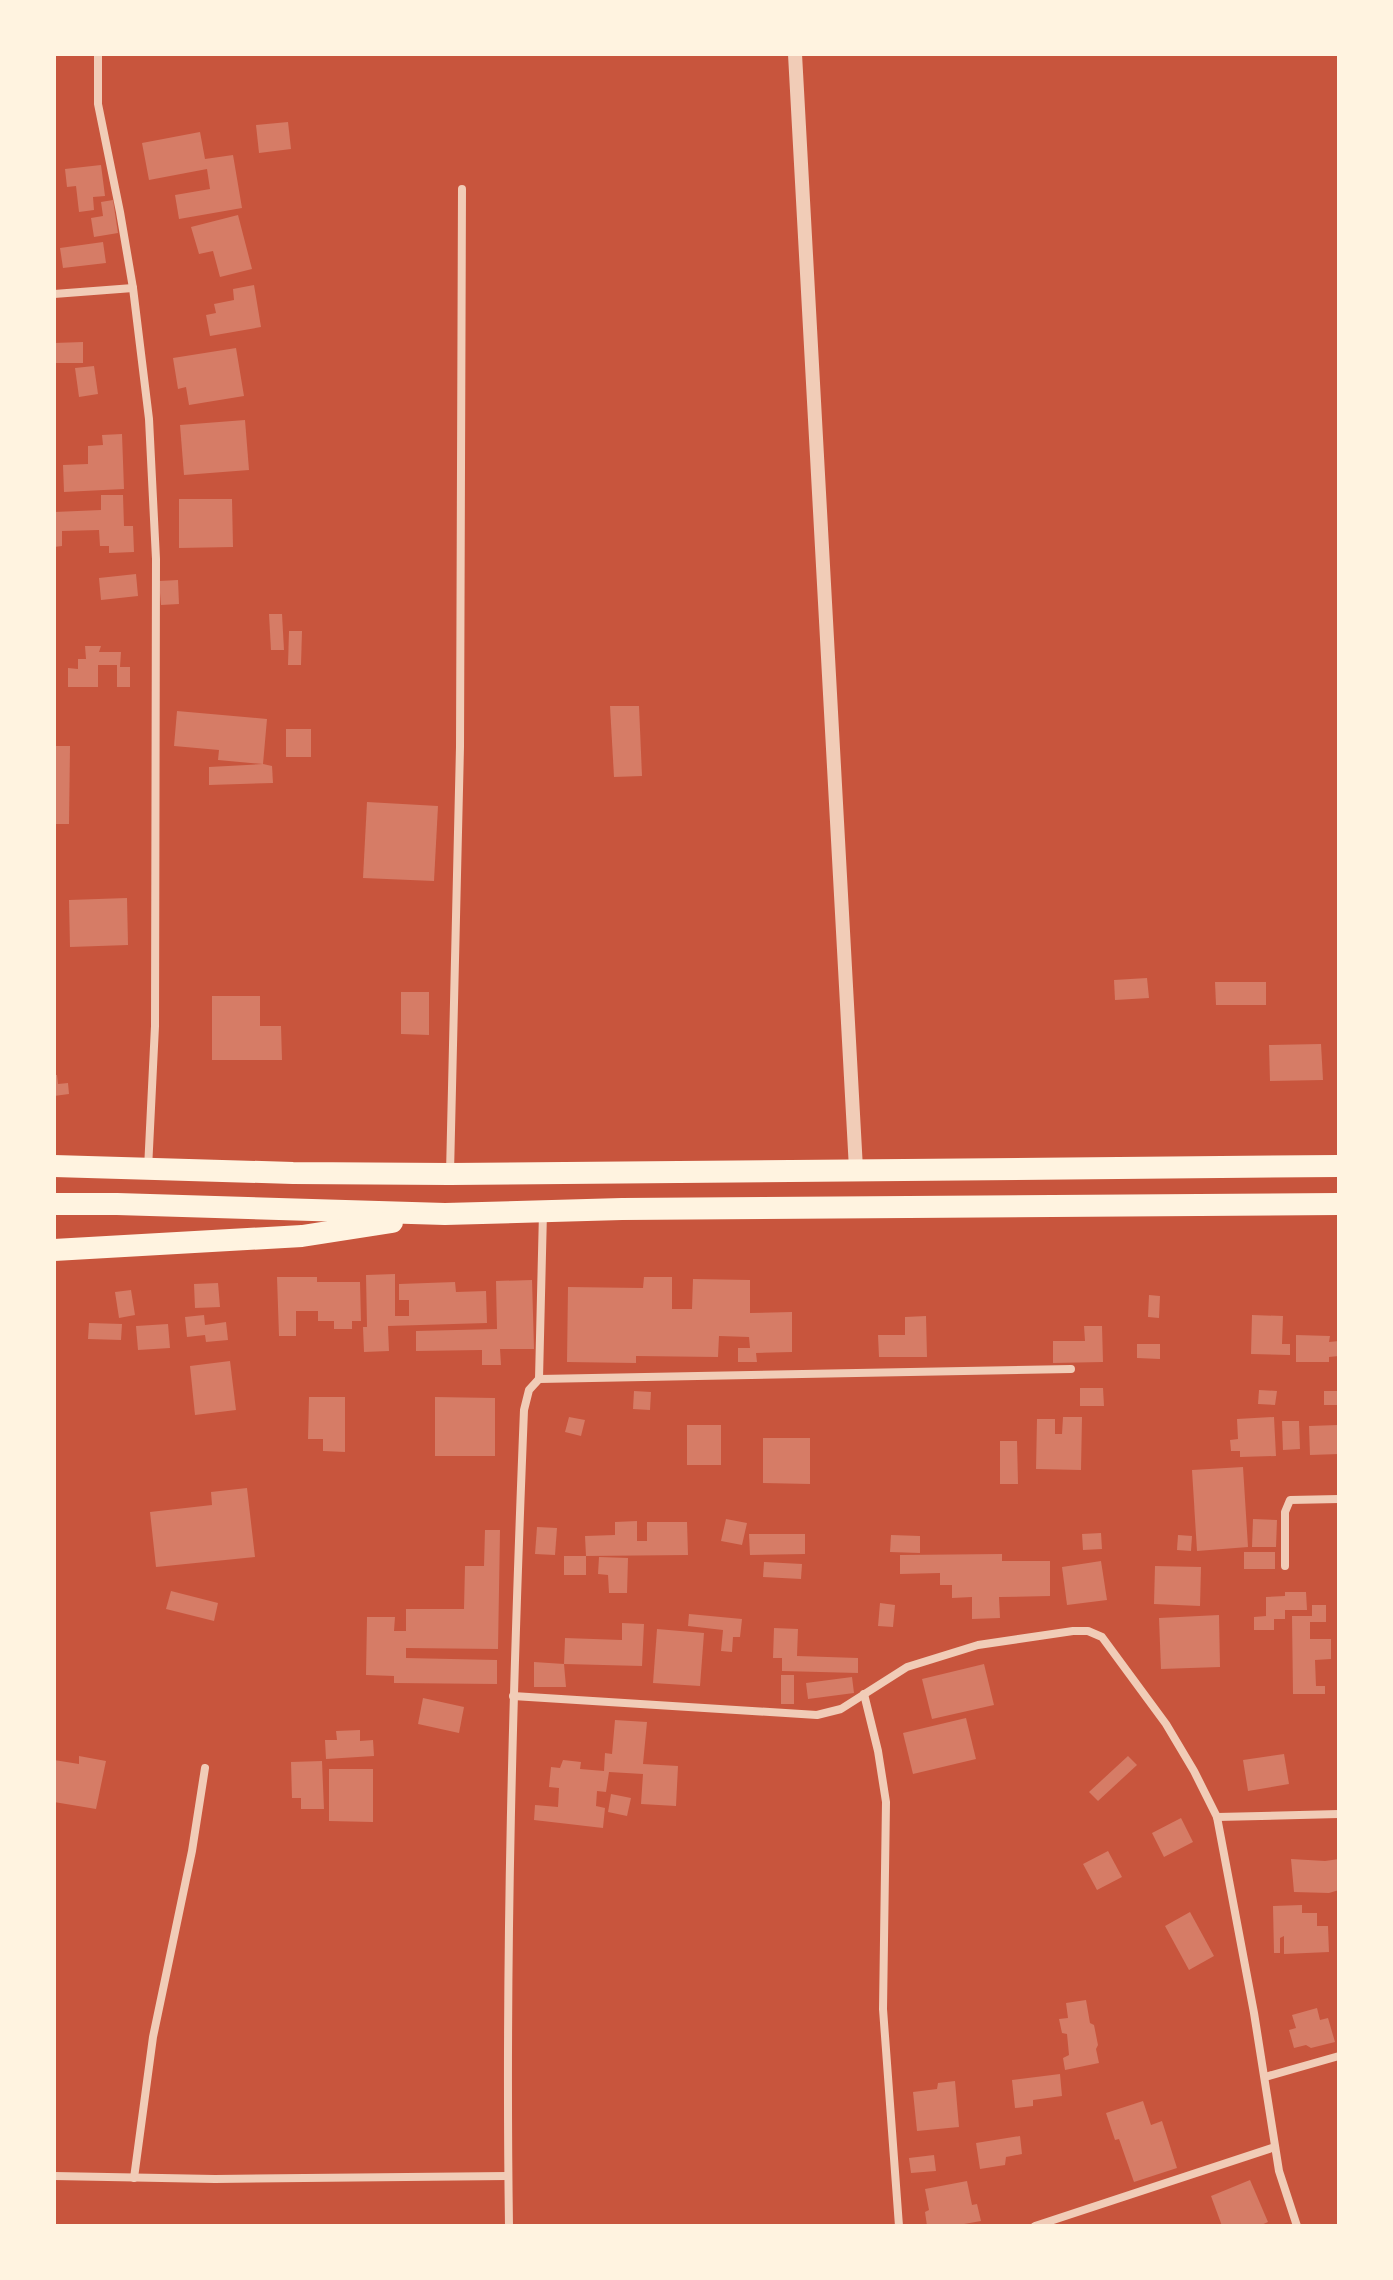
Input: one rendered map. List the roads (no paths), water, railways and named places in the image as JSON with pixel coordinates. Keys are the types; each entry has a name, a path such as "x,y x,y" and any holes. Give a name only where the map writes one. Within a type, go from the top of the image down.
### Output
{"highway":[{"path":"54,1166 450,1174 1339,1166"},
{"path":"54,1204 445,1214 622,1209 1339,1204"},
{"path":"54,1250 302,1236 445,1214"}],"street":[{"path":"98,54 98,104 133,288 149,419 156,559 155,1026 148,1169"},
{"path":"795,54 856,1169"},
{"path":"450,1174 460,747 462,189"},
{"path":"54,294 133,288"},
{"path":"509,2226 509,1830 513,1696 524,1410 529,1390 539,1379 543,1211"},
{"path":"539,1379 1071,1369"},
{"path":"1285,1566 1285,1512 1290,1500 1339,1499"},
{"path":"513,1696 817,1715 841,1709 907,1667 978,1645 1058,1632 1088,1631 1102,1637 1166,1724 1217,1817 1265,2077 1279,2171 1297,2226"},
{"path":"864,1694 886,1802 883,2009 899,2226"},
{"path":"134,2178 153,2037 192,1851 205,1768"},
{"path":"1217,1817 1339,1814"},
{"path":"1265,2077 1339,2056"},
{"path":"1035,2226 1275,2147"},
{"path":"54,2176 215,2179 508,2176"}]}
